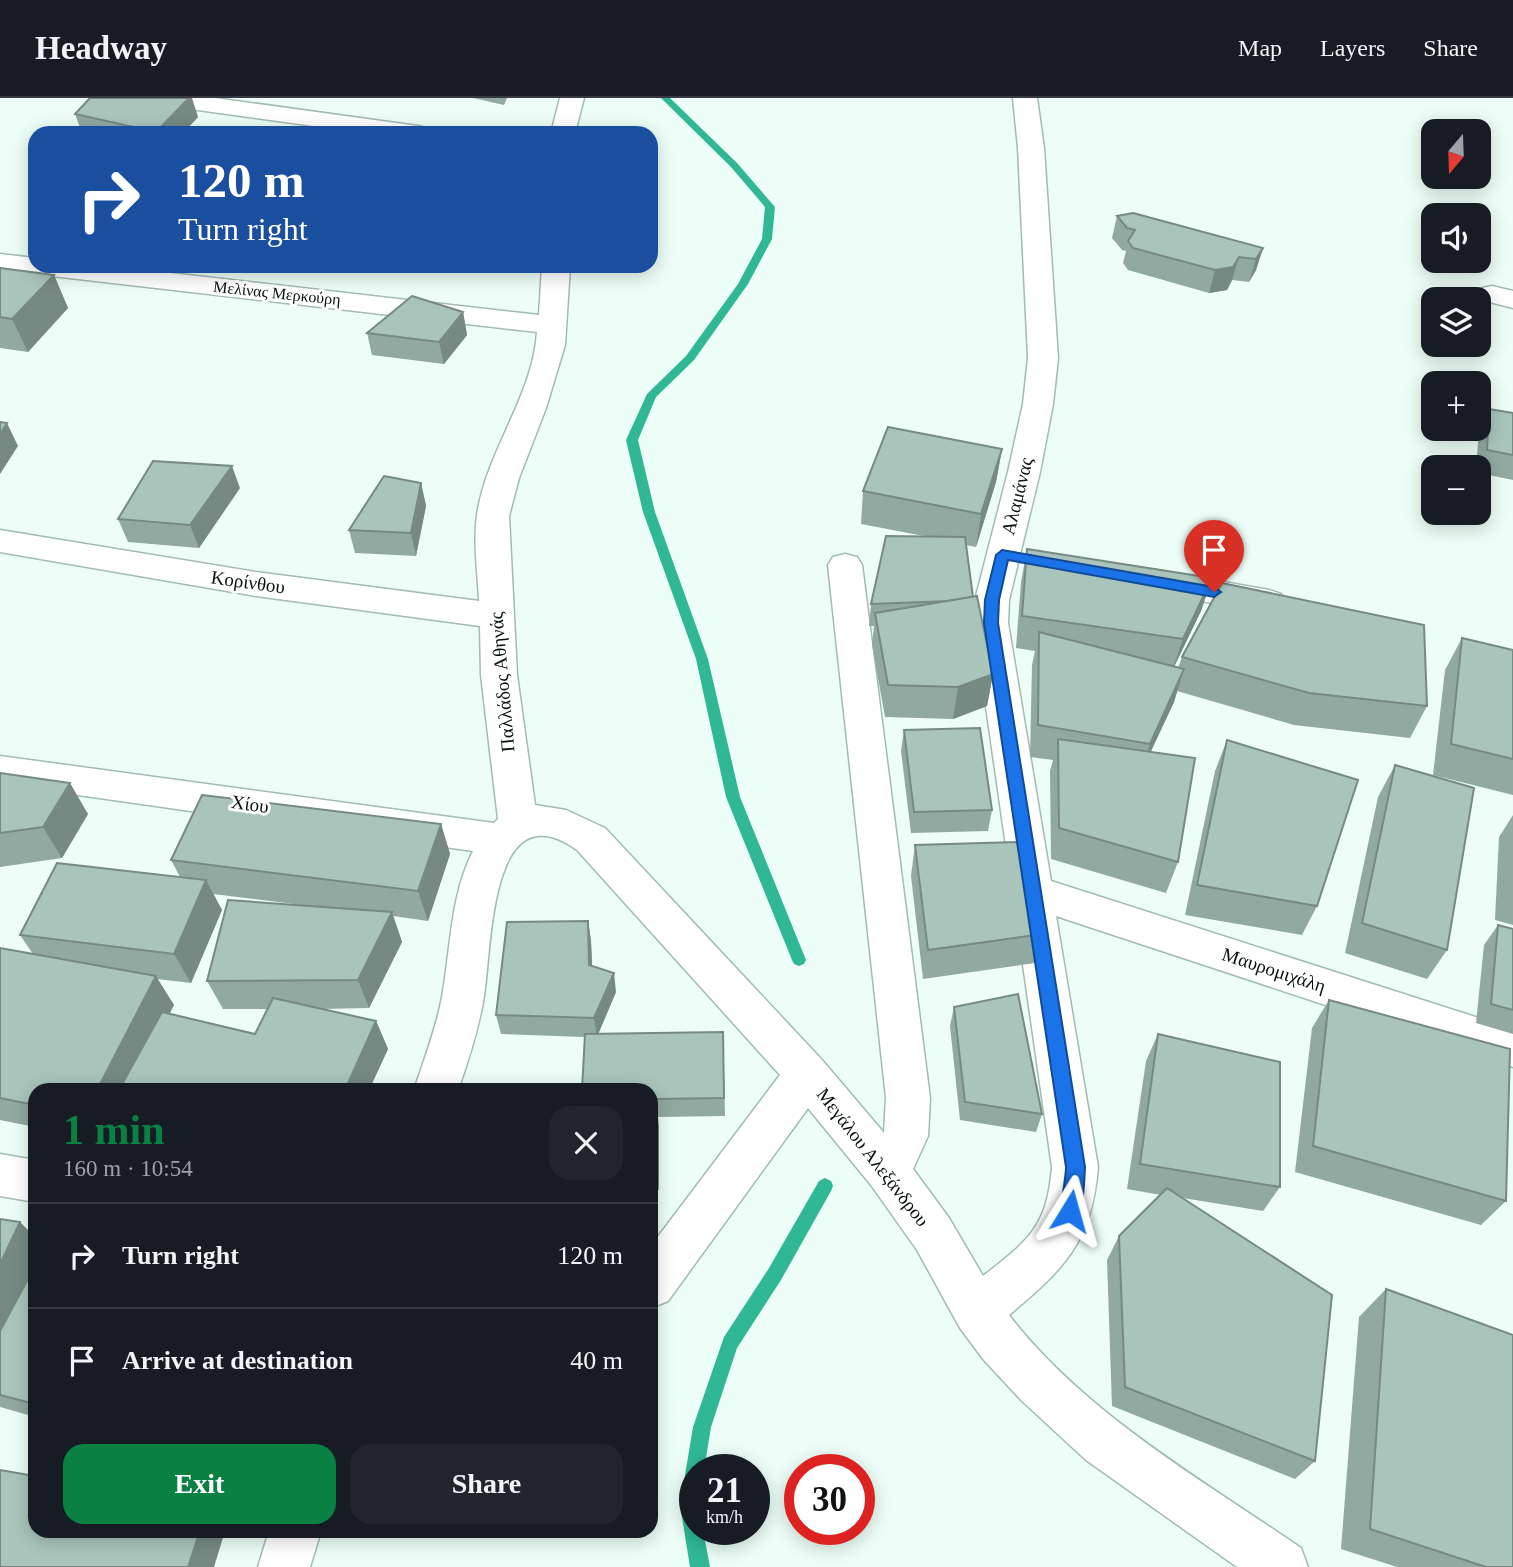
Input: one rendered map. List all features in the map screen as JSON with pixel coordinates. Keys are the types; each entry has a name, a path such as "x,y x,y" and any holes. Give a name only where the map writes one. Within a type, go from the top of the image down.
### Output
{"street":[{"path":"160,98 228,102 375,126"},
{"path":"565,126 572,98"},
{"name":"Αλαμάνας","path":"977,1311 1052,1246 1065,1224 1075,1191 1075,1167 991,623 992,600 1016,557 1043,358 1031,148 1025,98"},
{"name":"Μελίνας Μερκούρη","path":"0,262 28,265"},
{"name":"Μελίνας Μερκούρη","path":"97,273 554,325"},
{"name":"Παλλάδος Αθηνάς","path":"509,831 493,516 503,478 545,371 554,325 556,273"},
{"name":"Κορίνθου","path":"0,541 256,584 496,615"},
{"path":"845,565 908,1098 909,1127 905,1144 887,1170"},
{"path":"1125,576 1303,608"},
{"name":"Χίου","path":"0,770 509,831"},
{"name":"Μεγάλου Αλεξάνδρου","path":"509,831 533,820 561,822 591,839 807,1074 887,1170 933,1234 977,1311 1000,1342 1038,1383 1094,1434 1282,1567"},
{"path":"438,1083 463,998 481,878 486,864 509,831"},
{"name":"Μαυρομιχάλη","path":"1034,892 1513,1048"},
{"path":"658,1276 807,1074"},
{"path":"0,1175 28,1180"},
{"path":"284,1567 293,1538"}],"building":[{"path":"90,98 189,98 162,126 129,126 75,114"},
{"path":"1133,213 1263,248 1256,259 1239,257 1233,267 1215,270 1133,248 1128,241 1135,230 1127,228 1117,216"},
{"path":"0,268 54,275 12,319 0,317"},
{"path":"412,296 463,312 439,342 367,333"},
{"path":"1491,409 1513,413 1513,455 1487,450 1487,441 1491,441"},
{"path":"0,422 7,423 0,434"},
{"path":"888,427 1002,449 981,514 863,491"},
{"path":"153,461 232,466 190,525 118,519"},
{"path":"384,476 421,483 411,533 349,530"},
{"path":"886,536 965,537 973,597 950,601 871,604"},
{"path":"1027,549 1212,578 1183,639 1022,616"},
{"path":"1222,583 1424,625 1427,706 1309,693 1182,657"},
{"path":"977,596 993,674 958,687 888,685 875,613"},
{"path":"1039,632 1184,669 1150,744 1038,725"},
{"path":"1462,638 1513,650 1513,759 1451,744"},
{"path":"980,728 992,810 914,812 904,730"},
{"path":"1058,739 1195,758 1178,862 1059,828"},
{"path":"1227,740 1358,780 1317,906 1197,885"},
{"path":"1395,765 1474,788 1447,950 1362,923"},
{"path":"0,773 70,783 43,827 0,833"},
{"path":"202,795 441,824 418,891 171,860"},
{"path":"1017,842 1043,934 928,950 915,845"},
{"path":"57,863 206,880 174,954 20,935"},
{"path":"228,900 392,912 358,980 207,981"},
{"path":"588,921 589,965 614,973 594,1018 496,1015 507,922"},
{"path":"1498,925 1513,929 1513,1010 1491,1004"},
{"path":"0,948 156,976 101,1083 28,1083 28,1104 0,1098"},
{"path":"1018,994 1042,1114 965,1102 954,1007"},
{"path":"273,998 376,1021 348,1083 123,1083 162,1012 255,1034"},
{"path":"1329,1000 1510,1049 1506,1201 1313,1146"},
{"path":"723,1032 724,1098 658,1099 658,1083 582,1083 585,1034"},
{"path":"1158,1034 1280,1062 1280,1187 1140,1164"},
{"path":"1167,1188 1332,1295 1315,1461 1125,1387 1119,1236"},
{"path":"0,1219 20,1222 0,1264"},
{"path":"28,1279 28,1402 0,1395 0,1331"},
{"path":"1386,1289 1513,1335 1513,1567 1486,1567 1370,1529"},
{"path":"0,1470 28,1475 28,1538 198,1538 188,1567 0,1567"}],"waterway":[{"path":"665,98 734,165 770,207 767,239 743,284 690,358 651,396 632,440 649,512 702,659 733,797 799,960"},
{"path":"698,1454 702,1427 730,1343 775,1274 825,1186"},
{"path":"696,1545 700,1567"}],"route":[{"path":"1070,1211 1075,1191 1075,1167 991,623 992,600 1002,555 1214,592"}]}
